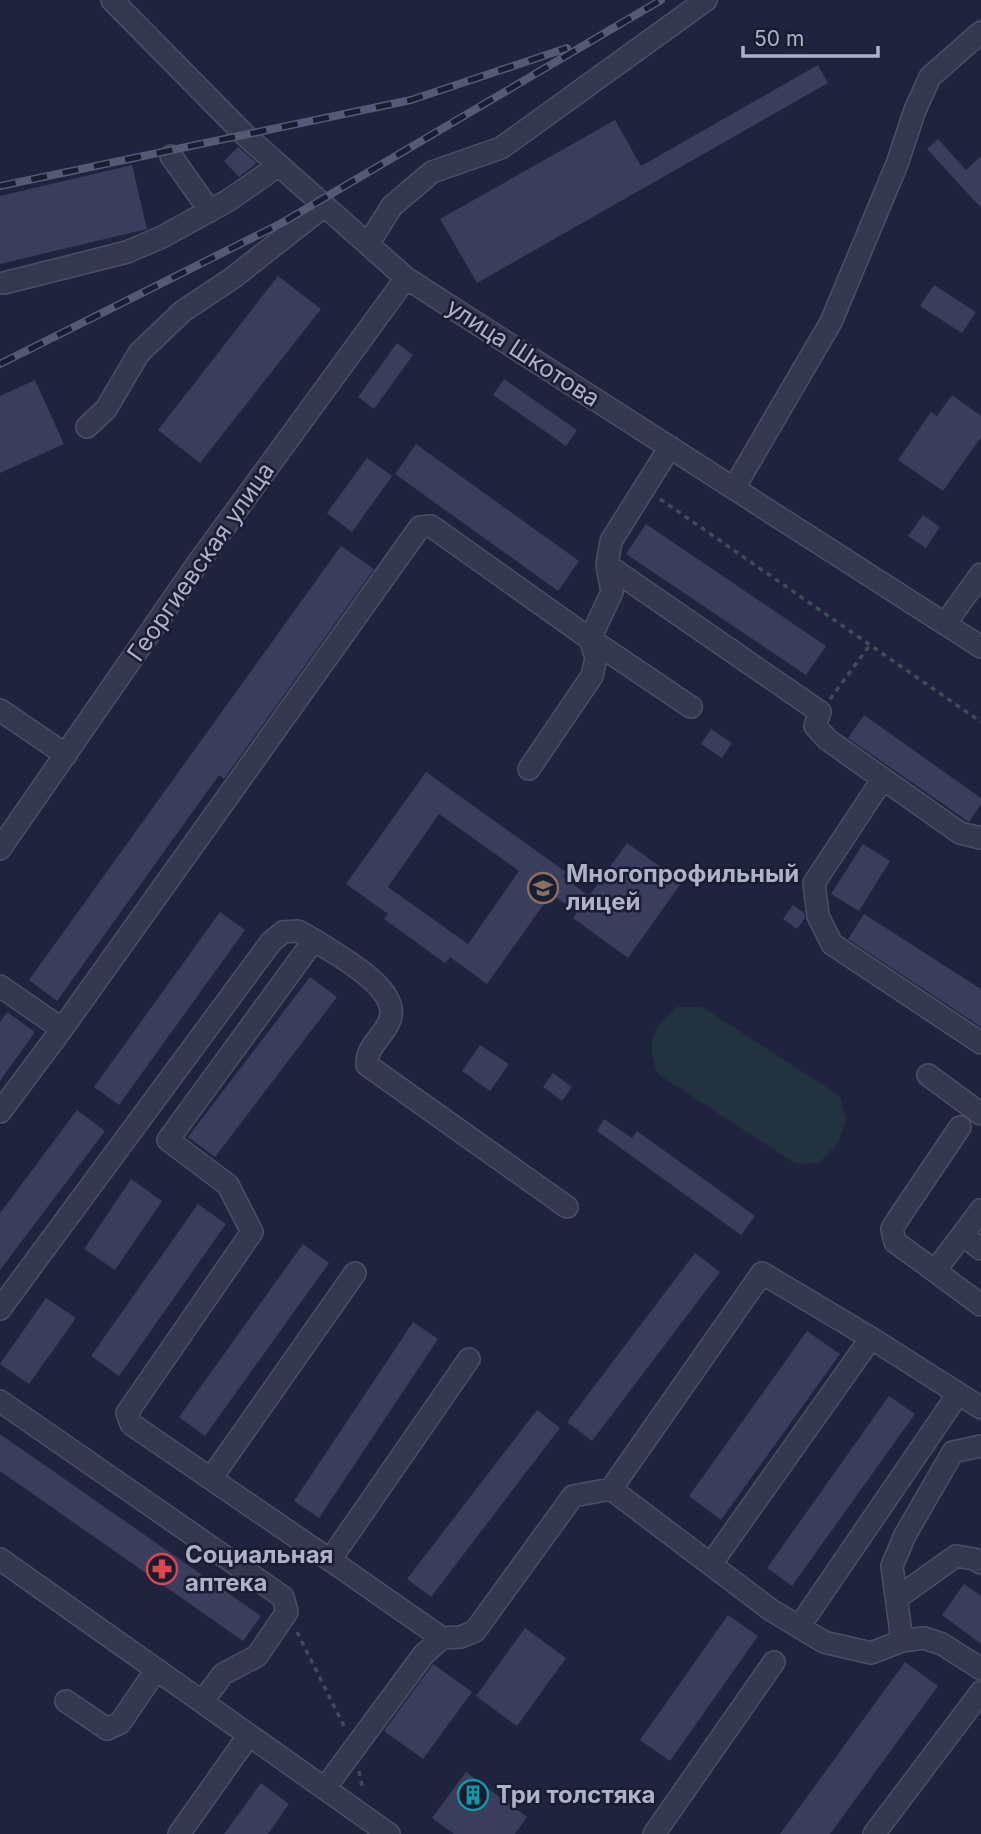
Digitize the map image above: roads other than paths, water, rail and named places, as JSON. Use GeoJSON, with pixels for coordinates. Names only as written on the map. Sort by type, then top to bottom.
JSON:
{"type":"FeatureCollection","features":[{"type":"Feature","properties":{"kind":"street","name":"улица Шкотова"},"geometry":{"type":"LineString","coordinates":[[112,0],[278,166],[406,278],[981,647]]}},
{"type":"Feature","properties":{"kind":"street"},"geometry":{"type":"LineString","coordinates":[[368,244],[392,206],[432,172],[502,148],[706,0]]}},
{"type":"Feature","properties":{"kind":"street"},"geometry":{"type":"LineString","coordinates":[[734,488],[831,322],[930,77],[981,32]]}},
{"type":"Feature","properties":{"kind":"street"},"geometry":{"type":"LineString","coordinates":[[171,156],[210,211]]}},
{"type":"Feature","properties":{"kind":"street"},"geometry":{"type":"LineString","coordinates":[[4,283],[127,252],[210,211],[278,166]]}},
{"type":"Feature","properties":{"kind":"street"},"geometry":{"type":"LineString","coordinates":[[87,426],[106,408],[139,353],[183,310],[234,277],[324,206]]}},
{"type":"Feature","properties":{"kind":"street","name":"Георгиевская улица"},"geometry":{"type":"LineString","coordinates":[[0,849],[198,563],[406,278]]}},
{"type":"Feature","properties":{"kind":"street"},"geometry":{"type":"LineString","coordinates":[[529,769],[592,676],[596,658],[590,639],[612,592],[607,565],[611,541],[670,447]]}},
{"type":"Feature","properties":{"kind":"street"},"geometry":{"type":"LineString","coordinates":[[0,1112],[420,527],[431,526],[691,707]]}},
{"type":"Feature","properties":{"kind":"street"},"geometry":{"type":"LineString","coordinates":[[607,565],[820,712],[815,726],[828,740],[882,780],[960,833],[981,838]]}},
{"type":"Feature","properties":{"kind":"street"},"geometry":{"type":"LineString","coordinates":[[945,624],[981,574]]}},
{"type":"Feature","properties":{"kind":"street"},"geometry":{"type":"LineString","coordinates":[[0,710],[66,755]]}},
{"type":"Feature","properties":{"kind":"street"},"geometry":{"type":"LineString","coordinates":[[882,780],[814,883],[818,916],[832,944],[981,1043]]}},
{"type":"Feature","properties":{"kind":"street"},"geometry":{"type":"LineString","coordinates":[[0,1309],[271,943],[283,932],[298,931],[314,940],[374,981],[388,997],[390,1020],[367,1055],[367,1065],[567,1206]]}},
{"type":"Feature","properties":{"kind":"street"},"geometry":{"type":"LineString","coordinates":[[168,1140],[314,940]]}},
{"type":"Feature","properties":{"kind":"street"},"geometry":{"type":"LineString","coordinates":[[0,986],[62,1029]]}},
{"type":"Feature","properties":{"kind":"street"},"geometry":{"type":"LineString","coordinates":[[928,1075],[981,1114]]}},
{"type":"Feature","properties":{"kind":"street"},"geometry":{"type":"LineString","coordinates":[[960,1127],[892,1229],[895,1242],[981,1305]]}},
{"type":"Feature","properties":{"kind":"street"},"geometry":{"type":"LineString","coordinates":[[130,1136],[168,1140],[228,1185],[251,1232],[127,1413],[131,1424],[442,1637],[461,1637],[475,1631],[573,1496],[611,1489],[762,1273],[981,1408]]}},
{"type":"Feature","properties":{"kind":"street"},"geometry":{"type":"LineString","coordinates":[[935,1271],[981,1209]]}},
{"type":"Feature","properties":{"kind":"street"},"geometry":{"type":"LineString","coordinates":[[962,1235],[981,1249]]}},
{"type":"Feature","properties":{"kind":"street"},"geometry":{"type":"LineString","coordinates":[[212,1477],[355,1273]]}},
{"type":"Feature","properties":{"kind":"street"},"geometry":{"type":"LineString","coordinates":[[711,1564],[871,1338]]}},
{"type":"Feature","properties":{"kind":"street"},"geometry":{"type":"LineString","coordinates":[[330,1560],[469,1359]]}},
{"type":"Feature","properties":{"kind":"street"},"geometry":{"type":"LineString","coordinates":[[799,1627],[958,1394]]}},
{"type":"Feature","properties":{"kind":"street"},"geometry":{"type":"LineString","coordinates":[[0,1401],[283,1597],[287,1612],[257,1656],[223,1674],[202,1702]]}},
{"type":"Feature","properties":{"kind":"street"},"geometry":{"type":"LineString","coordinates":[[902,1641],[892,1566],[905,1535],[953,1452],[981,1446]]}},
{"type":"Feature","properties":{"kind":"street"},"geometry":{"type":"LineString","coordinates":[[611,1489],[771,1610],[824,1642],[870,1653],[902,1641],[924,1638],[942,1644],[981,1669]]}},
{"type":"Feature","properties":{"kind":"street"},"geometry":{"type":"LineString","coordinates":[[897,1598],[956,1556],[981,1563]]}},
{"type":"Feature","properties":{"kind":"street"},"geometry":{"type":"LineString","coordinates":[[0,1559],[324,1788],[363,1826],[389,1834]]}},
{"type":"Feature","properties":{"kind":"street"},"geometry":{"type":"LineString","coordinates":[[324,1788],[424,1654],[442,1637]]}},
{"type":"Feature","properties":{"kind":"street"},"geometry":{"type":"LineString","coordinates":[[654,1834],[775,1662]]}},
{"type":"Feature","properties":{"kind":"street"},"geometry":{"type":"LineString","coordinates":[[66,1701],[107,1729],[115,1727],[156,1670]]}},
{"type":"Feature","properties":{"kind":"street"},"geometry":{"type":"LineString","coordinates":[[874,1834],[981,1692]]}},
{"type":"Feature","properties":{"kind":"street"},"geometry":{"type":"LineString","coordinates":[[179,1834],[249,1735]]}},
{"type":"Feature","properties":{"kind":"railway"},"geometry":{"type":"LineString","coordinates":[[0,364],[280,224],[661,0]]}},
{"type":"Feature","properties":{"kind":"railway"},"geometry":{"type":"LineString","coordinates":[[0,186],[411,100],[567,48]]}},
{"type":"Feature","properties":{"kind":"place","name":"Многопрофильный лицей"},"geometry":{"type":"Point","coordinates":[543,888]}},
{"type":"Feature","properties":{"kind":"place","name":"Социальная аптека"},"geometry":{"type":"Point","coordinates":[162,1569]}},
{"type":"Feature","properties":{"kind":"place","name":"Три толстяка"},"geometry":{"type":"Point","coordinates":[473,1795]}}]}
